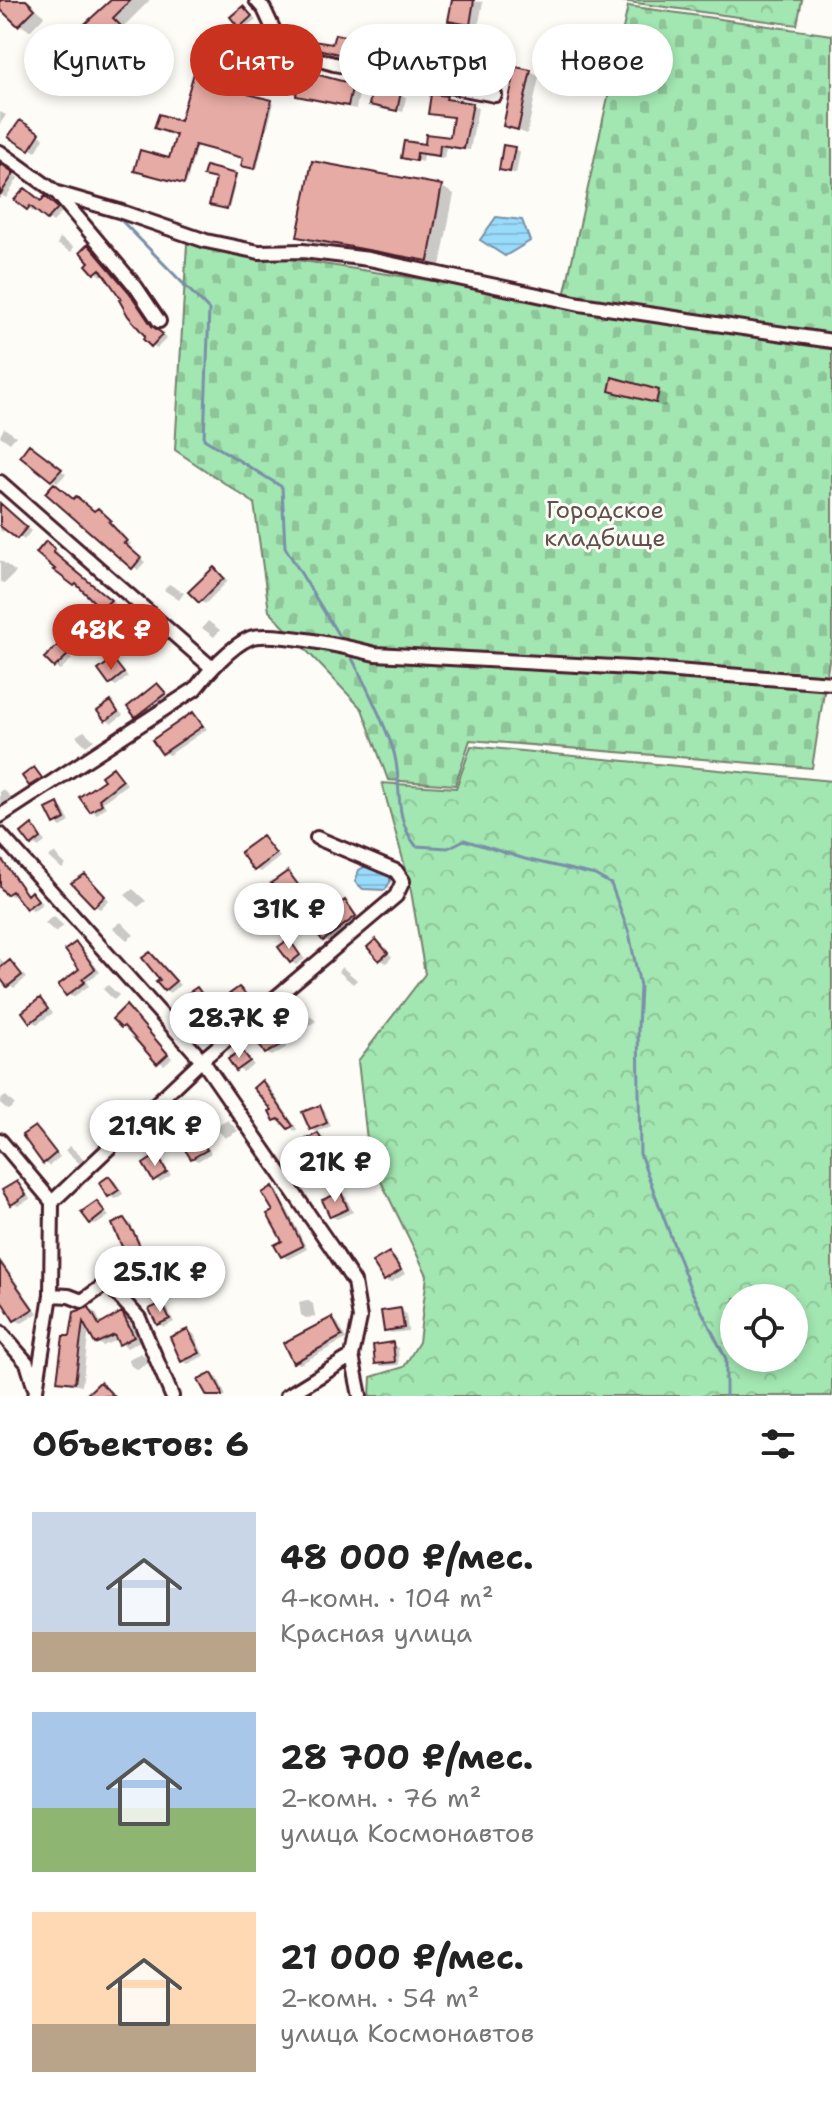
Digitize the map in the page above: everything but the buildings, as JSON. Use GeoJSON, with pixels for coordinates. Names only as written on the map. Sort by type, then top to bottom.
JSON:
{"type":"FeatureCollection","features":[{"type":"Feature","properties":{"kind":"street"},"geometry":{"type":"LineString","coordinates":[[256,0],[264,9],[276,35],[292,52],[339,65]]}},
{"type":"Feature","properties":{"kind":"street"},"geometry":{"type":"LineString","coordinates":[[0,152],[57,193],[136,287],[159,321]]}},
{"type":"Feature","properties":{"kind":"street"},"geometry":{"type":"LineString","coordinates":[[57,193],[206,241],[259,252],[303,251],[369,259],[580,304],[832,341]]}},
{"type":"Feature","properties":{"kind":"street"},"geometry":{"type":"LineString","coordinates":[[0,482],[211,667]]}},
{"type":"Feature","properties":{"kind":"street"},"geometry":{"type":"LineString","coordinates":[[0,816],[195,689],[211,667],[251,637],[293,638],[375,654],[635,668],[832,683]]}},
{"type":"Feature","properties":{"kind":"street"},"geometry":{"type":"LineString","coordinates":[[0,834],[202,1060],[354,1282],[360,1318],[352,1356],[360,1396]]}},
{"type":"Feature","properties":{"kind":"street"},"geometry":{"type":"LineString","coordinates":[[52,1202],[202,1060],[396,896],[403,881],[396,871],[317,838]]}},
{"type":"Feature","properties":{"kind":"street"},"geometry":{"type":"LineString","coordinates":[[0,1140],[52,1202],[51,1295],[35,1394]]}},
{"type":"Feature","properties":{"kind":"street"},"geometry":{"type":"LineString","coordinates":[[51,1295],[69,1296],[82,1301],[107,1283],[139,1318],[172,1396]]}},
{"type":"Feature","properties":{"kind":"street"},"geometry":{"type":"LineString","coordinates":[[0,1332],[27,1363],[35,1394]]}},
{"type":"Feature","properties":{"kind":"street"},"geometry":{"type":"LineString","coordinates":[[287,1396],[352,1356]]}},
{"type":"Feature","properties":{"kind":"green space"},"geometry":{"type":"Polygon","coordinates":[[[614,0],[802,0],[797,25],[614,0]]]}},
{"type":"Feature","properties":{"kind":"green space","name":"Городское кладбище"},"geometry":{"type":"Polygon","coordinates":[[[628,6],[832,35],[832,642],[812,768],[470,740],[455,785],[388,780],[362,709],[269,611],[254,503],[175,450],[187,243],[563,301],[608,96],[673,96],[673,24],[624,24],[628,6]]]}},
{"type":"Feature","properties":{"kind":"green space"},"geometry":{"type":"Polygon","coordinates":[[[471,746],[832,781],[832,1396],[370,1396],[371,1377],[404,1367],[419,1342],[427,1275],[369,1157],[358,1061],[425,974],[410,885],[382,783],[456,788],[471,746]]]}},
{"type":"Feature","properties":{"kind":"water"},"geometry":{"type":"Polygon","coordinates":[[[496,217],[522,220],[530,241],[505,256],[480,240],[496,217]]]}},
{"type":"Feature","properties":{"kind":"water"},"geometry":{"type":"Polygon","coordinates":[[[368,865],[390,874],[385,890],[363,889],[355,882],[359,870],[368,865]]]}},
{"type":"Feature","properties":{"kind":"waterway"},"geometry":{"type":"LineString","coordinates":[[117,216],[209,310],[204,439],[282,487],[285,547],[342,641]]}},
{"type":"Feature","properties":{"kind":"waterway"},"geometry":{"type":"LineString","coordinates":[[348,651],[393,749],[403,822],[416,846],[448,848],[464,840],[525,859],[595,875],[611,884],[629,933],[640,986],[640,1154],[690,1288],[726,1359],[726,1396]]}}]}
